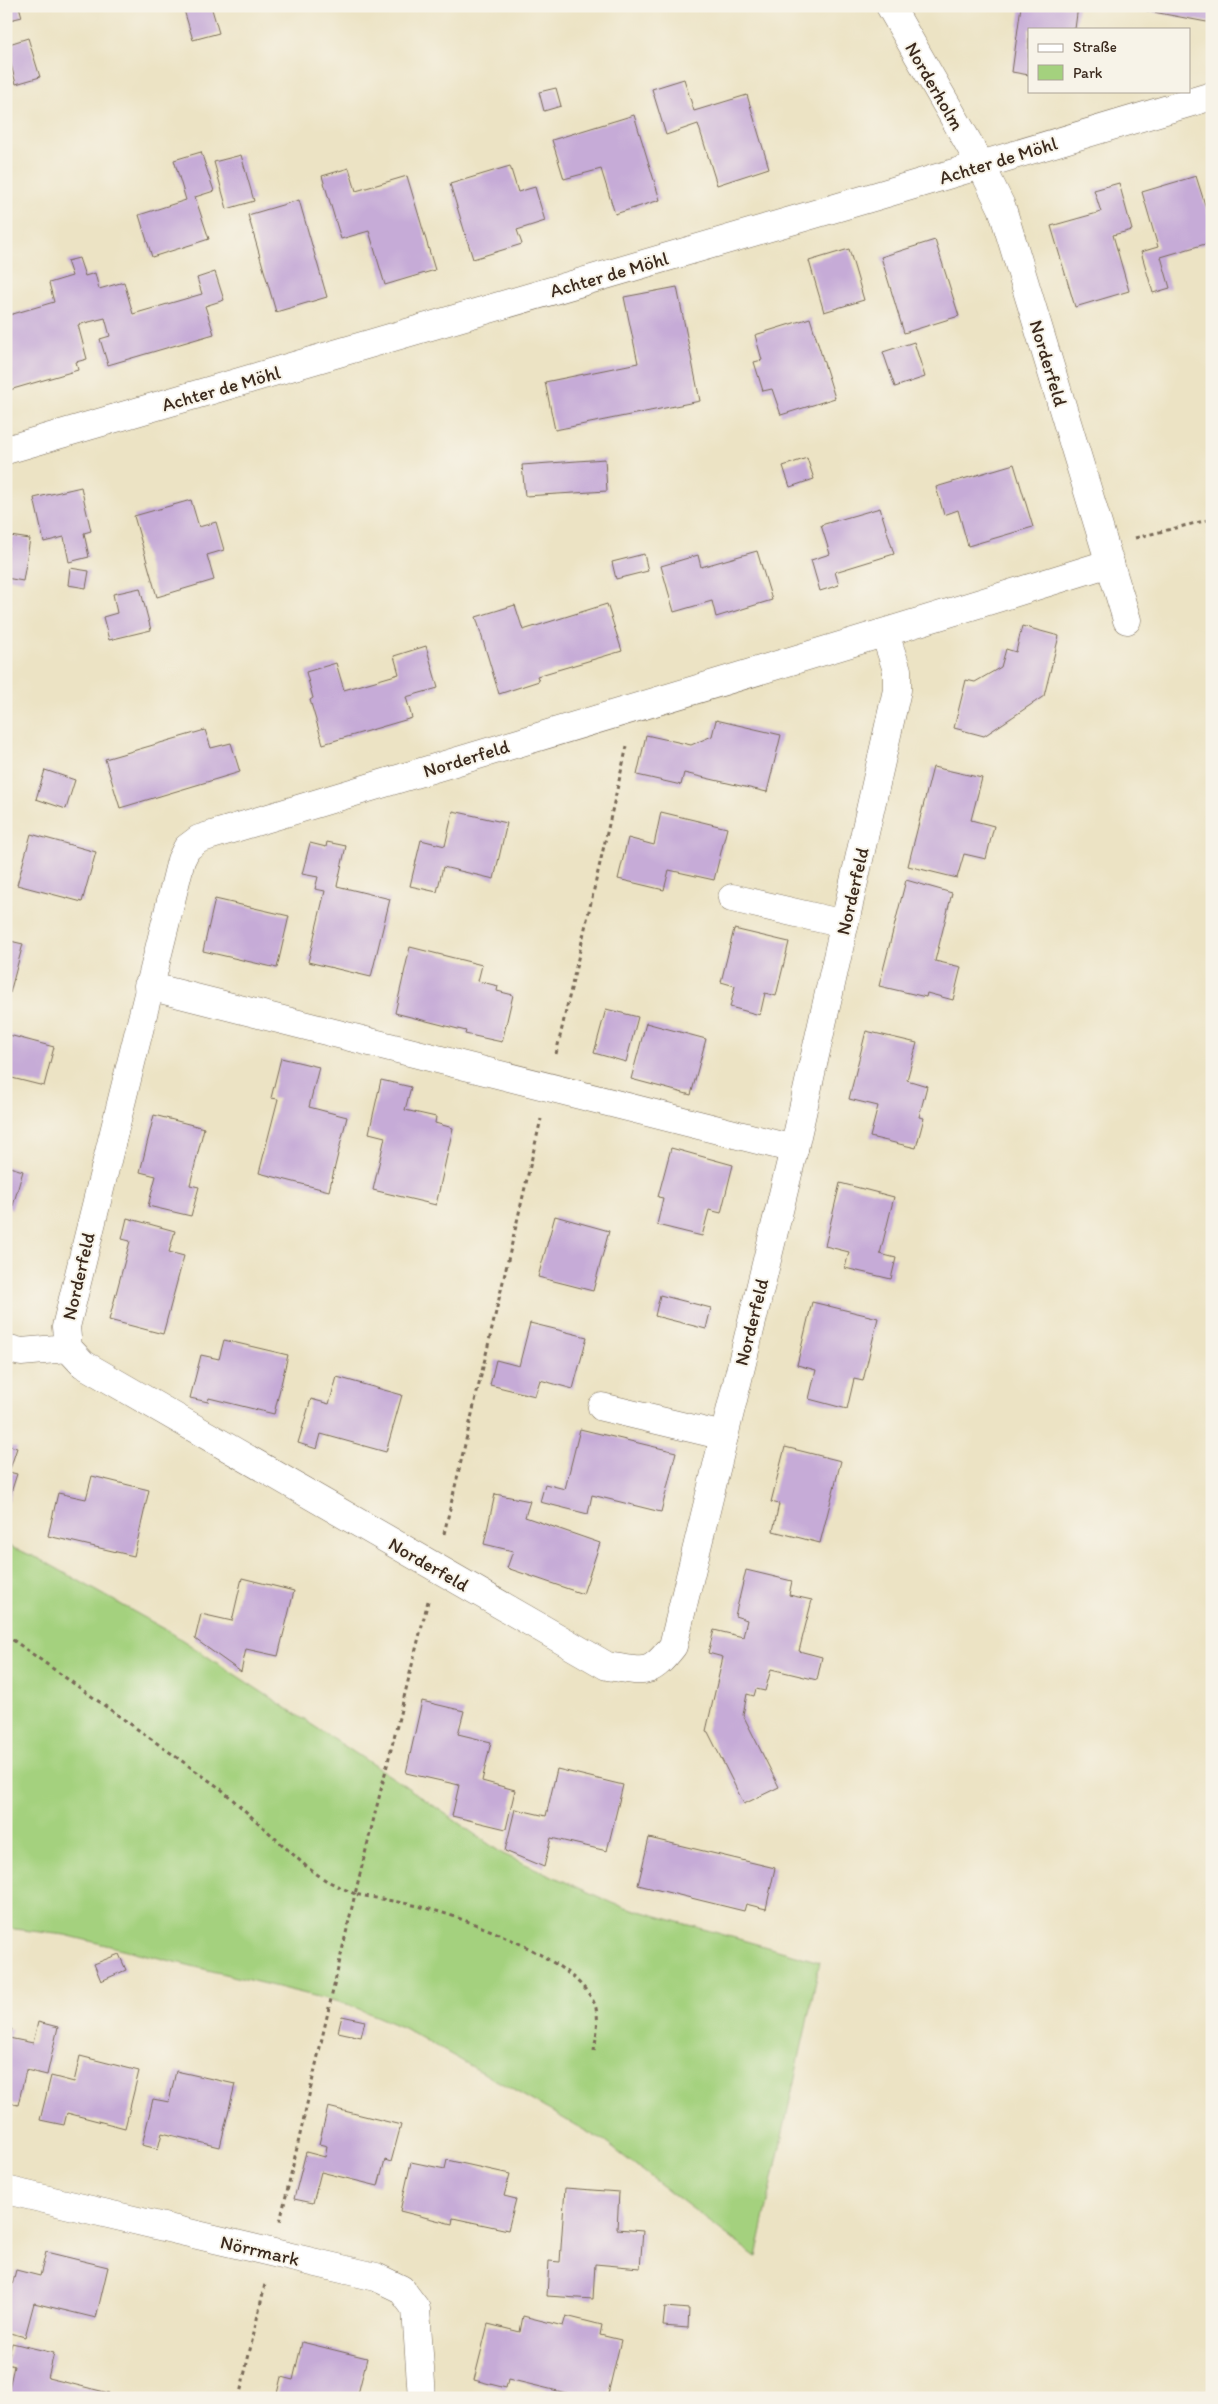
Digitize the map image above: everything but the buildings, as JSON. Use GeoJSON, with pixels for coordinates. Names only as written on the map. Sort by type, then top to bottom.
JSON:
{"type":"FeatureCollection","features":[{"type":"Feature","properties":{"kind":"street","name":"Norderholm"},"geometry":{"type":"LineString","coordinates":[[890,6],[981,165]]}},
{"type":"Feature","properties":{"kind":"street","name":"Achter de Möhl"},"geometry":{"type":"LineString","coordinates":[[6,450],[1212,96]]}},
{"type":"Feature","properties":{"kind":"street","name":"Norderfeld"},"geometry":{"type":"LineString","coordinates":[[981,165],[1002,208],[1127,620]]}},
{"type":"Feature","properties":{"kind":"street","name":"Norderfeld"},"geometry":{"type":"LineString","coordinates":[[885,634],[897,670],[897,690],[794,1149],[673,1646],[659,1663],[646,1671],[607,1666],[83,1364],[68,1348],[66,1327],[148,986],[181,860],[187,848],[198,839],[636,706],[885,634],[1110,563]]}},
{"type":"Feature","properties":{"kind":"street"},"geometry":{"type":"LineString","coordinates":[[732,898],[844,924]]}},
{"type":"Feature","properties":{"kind":"street"},"geometry":{"type":"LineString","coordinates":[[148,986],[794,1149]]}},
{"type":"Feature","properties":{"kind":"street"},"geometry":{"type":"LineString","coordinates":[[6,1348],[21,1352],[68,1348]]}},
{"type":"Feature","properties":{"kind":"street"},"geometry":{"type":"LineString","coordinates":[[602,1407],[724,1436]]}},
{"type":"Feature","properties":{"kind":"street","name":"Nörrmark"},"geometry":{"type":"LineString","coordinates":[[6,2190],[376,2277],[401,2289],[416,2309],[422,2398]]}},
{"type":"Feature","properties":{"kind":"path"},"geometry":{"type":"LineString","coordinates":[[1110,563],[1124,541],[1212,519]]}},
{"type":"Feature","properties":{"kind":"path"},"geometry":{"type":"LineString","coordinates":[[238,2398],[355,1894],[436,1568],[636,706]]}},
{"type":"Feature","properties":{"kind":"path"},"geometry":{"type":"LineString","coordinates":[[6,1635],[221,1789],[308,1868],[326,1881],[355,1894],[427,1908],[490,1930],[529,1948],[561,1967],[582,1986],[595,2006],[598,2028],[594,2051]]}},
{"type":"Feature","properties":{"kind":"green space"},"geometry":{"type":"Polygon","coordinates":[[[6,1545],[40,1559],[170,1632],[404,1785],[503,1854],[615,1904],[820,1962],[756,2257],[605,2142],[404,2028],[347,2004],[65,1935],[6,1928],[6,1545]]]}}]}
